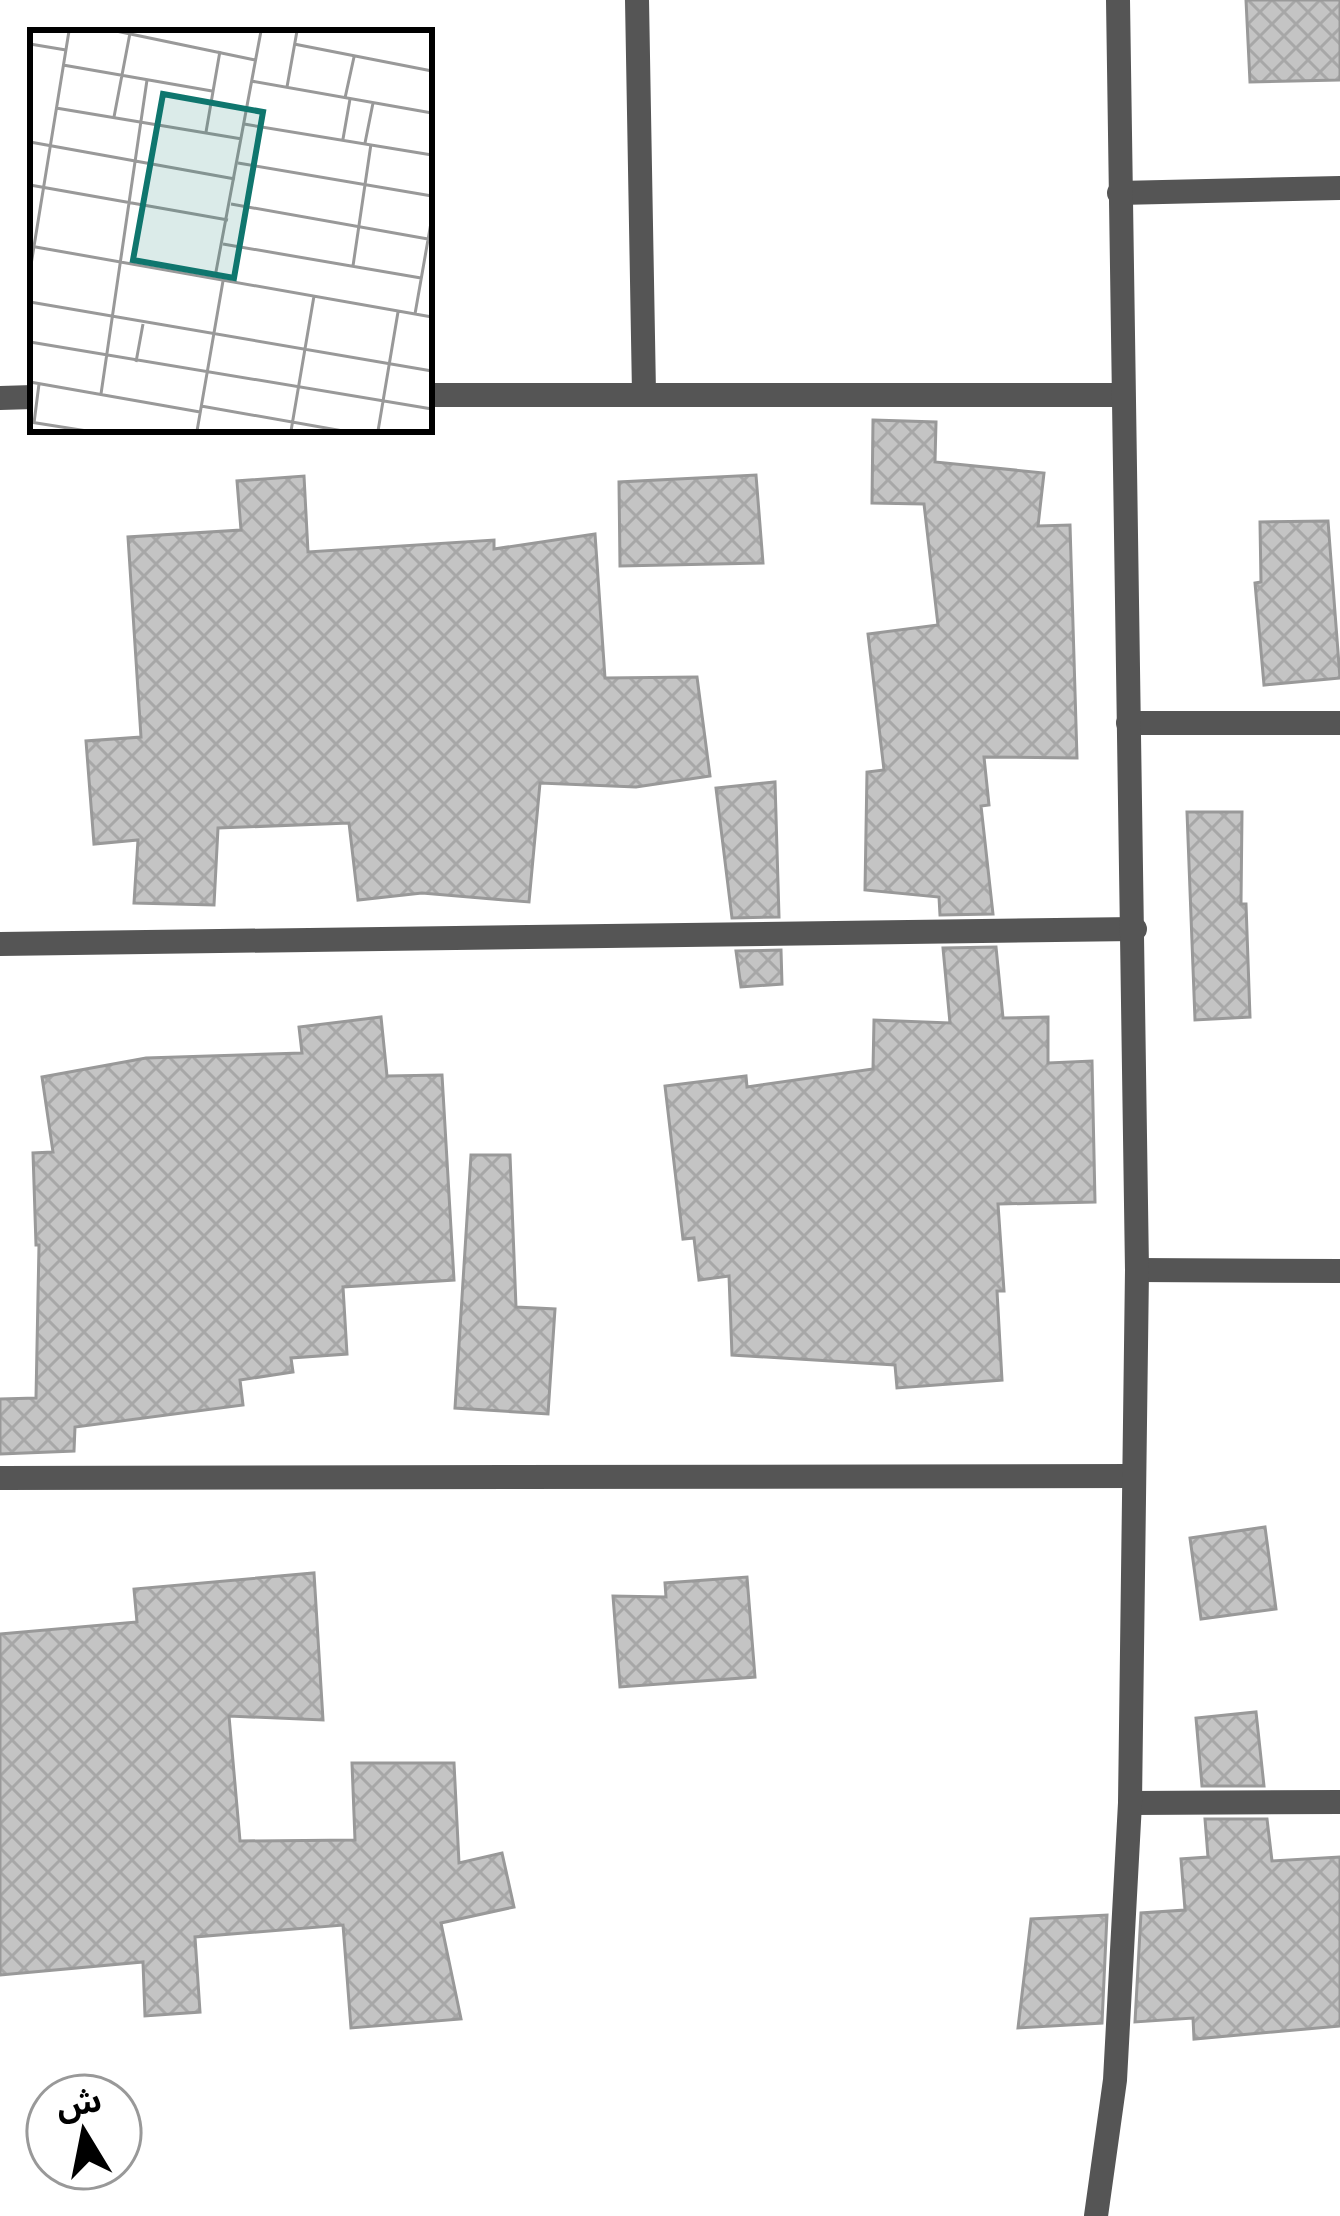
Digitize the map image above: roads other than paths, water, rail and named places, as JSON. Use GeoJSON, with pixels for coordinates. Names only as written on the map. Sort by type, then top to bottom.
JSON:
{"type":"FeatureCollection","features":[{"type":"Feature","properties":{"kind":"street"},"geometry":{"type":"LineString","coordinates":[[637,0],[644,393]]}},
{"type":"Feature","properties":{"kind":"street"},"geometry":{"type":"LineString","coordinates":[[1096,2216],[1115,2080],[1130,1803],[1137,1270],[1118,0]]}},
{"type":"Feature","properties":{"kind":"street"},"geometry":{"type":"LineString","coordinates":[[1119,193],[1340,188]]}},
{"type":"Feature","properties":{"kind":"street"},"geometry":{"type":"LineString","coordinates":[[432,395],[1122,395]]}},
{"type":"Feature","properties":{"kind":"street"},"geometry":{"type":"LineString","coordinates":[[0,398],[30,397]]}},
{"type":"Feature","properties":{"kind":"street"},"geometry":{"type":"LineString","coordinates":[[1128,723],[1340,723]]}},
{"type":"Feature","properties":{"kind":"street"},"geometry":{"type":"LineString","coordinates":[[0,944],[1135,929]]}},
{"type":"Feature","properties":{"kind":"street"},"geometry":{"type":"LineString","coordinates":[[1137,1270],[1340,1270]]}},
{"type":"Feature","properties":{"kind":"street"},"geometry":{"type":"LineString","coordinates":[[0,1478],[1133,1476]]}},
{"type":"Feature","properties":{"kind":"street"},"geometry":{"type":"LineString","coordinates":[[1130,1803],[1340,1802]]}}]}
